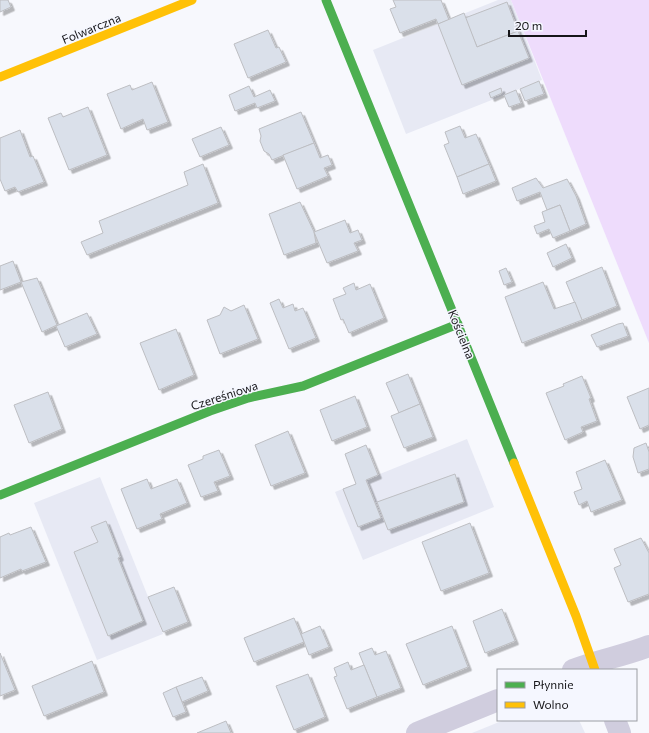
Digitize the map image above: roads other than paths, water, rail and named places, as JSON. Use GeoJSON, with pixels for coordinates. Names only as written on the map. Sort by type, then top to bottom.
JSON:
{"type":"FeatureCollection","features":[{"type":"Feature","properties":{"kind":"street","name":"Folwarczna"},"geometry":{"type":"LineString","coordinates":[[0,77],[192,0]]}},
{"type":"Feature","properties":{"kind":"street","name":"Kościelna"},"geometry":{"type":"LineString","coordinates":[[326,0],[576,616],[587,667]]}},
{"type":"Feature","properties":{"kind":"street","name":"Czereśniowa"},"geometry":{"type":"LineString","coordinates":[[0,495],[210,411],[248,398],[303,386],[458,324]]}},
{"type":"Feature","properties":{"kind":"street"},"geometry":{"type":"LineString","coordinates":[[587,667],[649,646]]}},
{"type":"Feature","properties":{"kind":"street"},"geometry":{"type":"LineString","coordinates":[[417,733],[497,700]]}},
{"type":"Feature","properties":{"kind":"street"},"geometry":{"type":"LineString","coordinates":[[615,721],[620,733]]}}]}
